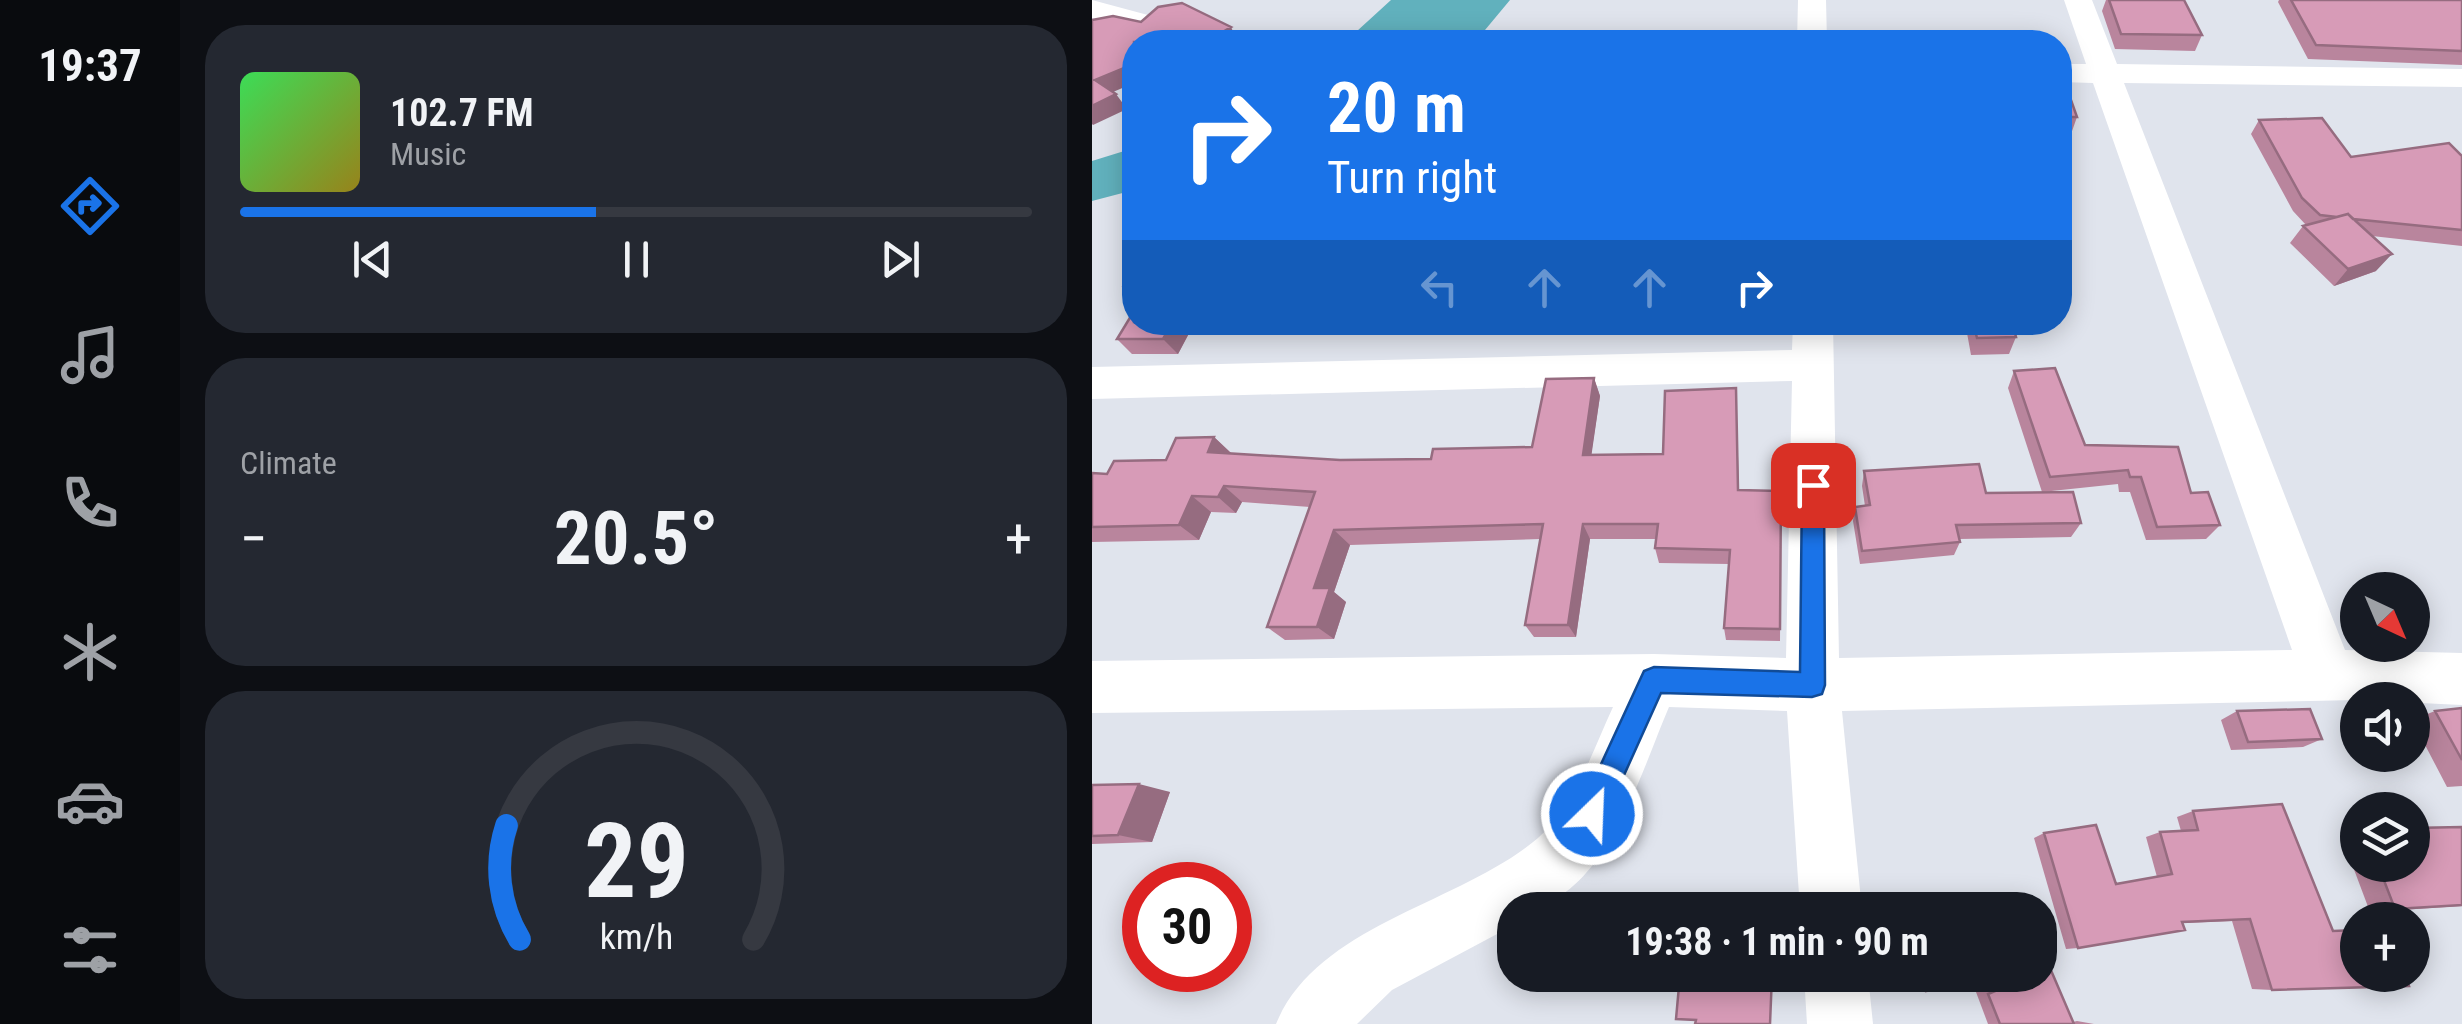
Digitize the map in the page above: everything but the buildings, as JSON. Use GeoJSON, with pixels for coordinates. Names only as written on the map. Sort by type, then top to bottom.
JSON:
{"type":"FeatureCollection","features":[{"type":"Feature","properties":{"kind":"street"},"geometry":{"type":"LineString","coordinates":[[1812,0],[1812,30]]}},
{"type":"Feature","properties":{"kind":"street"},"geometry":{"type":"LineString","coordinates":[[2078,0],[2328,676]]}},
{"type":"Feature","properties":{"kind":"street"},"geometry":{"type":"LineString","coordinates":[[1092,9],[1150,24]]}},
{"type":"Feature","properties":{"kind":"street"},"geometry":{"type":"LineString","coordinates":[[2072,73],[2462,78]]}},
{"type":"Feature","properties":{"kind":"street"},"geometry":{"type":"LineString","coordinates":[[1092,383],[1813,344],[1812,685],[1829,892]]}},
{"type":"Feature","properties":{"kind":"street"},"geometry":{"type":"LineString","coordinates":[[1092,687],[1654,680],[1812,685],[2328,676],[2462,679]]}},
{"type":"Feature","properties":{"kind":"street"},"geometry":{"type":"LineString","coordinates":[[1309,1024],[1369,966],[1508,895],[1561,858],[1592,814],[1654,680]]}},
{"type":"Feature","properties":{"kind":"street"},"geometry":{"type":"LineString","coordinates":[[1837,992],[1840,1024]]}},
{"type":"Feature","properties":{"kind":"water"},"geometry":{"type":"Polygon","coordinates":[[[1391,0],[1510,0],[1485,30],[1358,30],[1391,0]]]}},
{"type":"Feature","properties":{"kind":"water"},"geometry":{"type":"Polygon","coordinates":[[[1122,152],[1122,193],[1092,201],[1092,161],[1122,152]]]}},
{"type":"Feature","properties":{"kind":"route"},"geometry":{"type":"LineString","coordinates":[[1592,814],[1654,680],[1812,685],[1813,485]]}}]}
